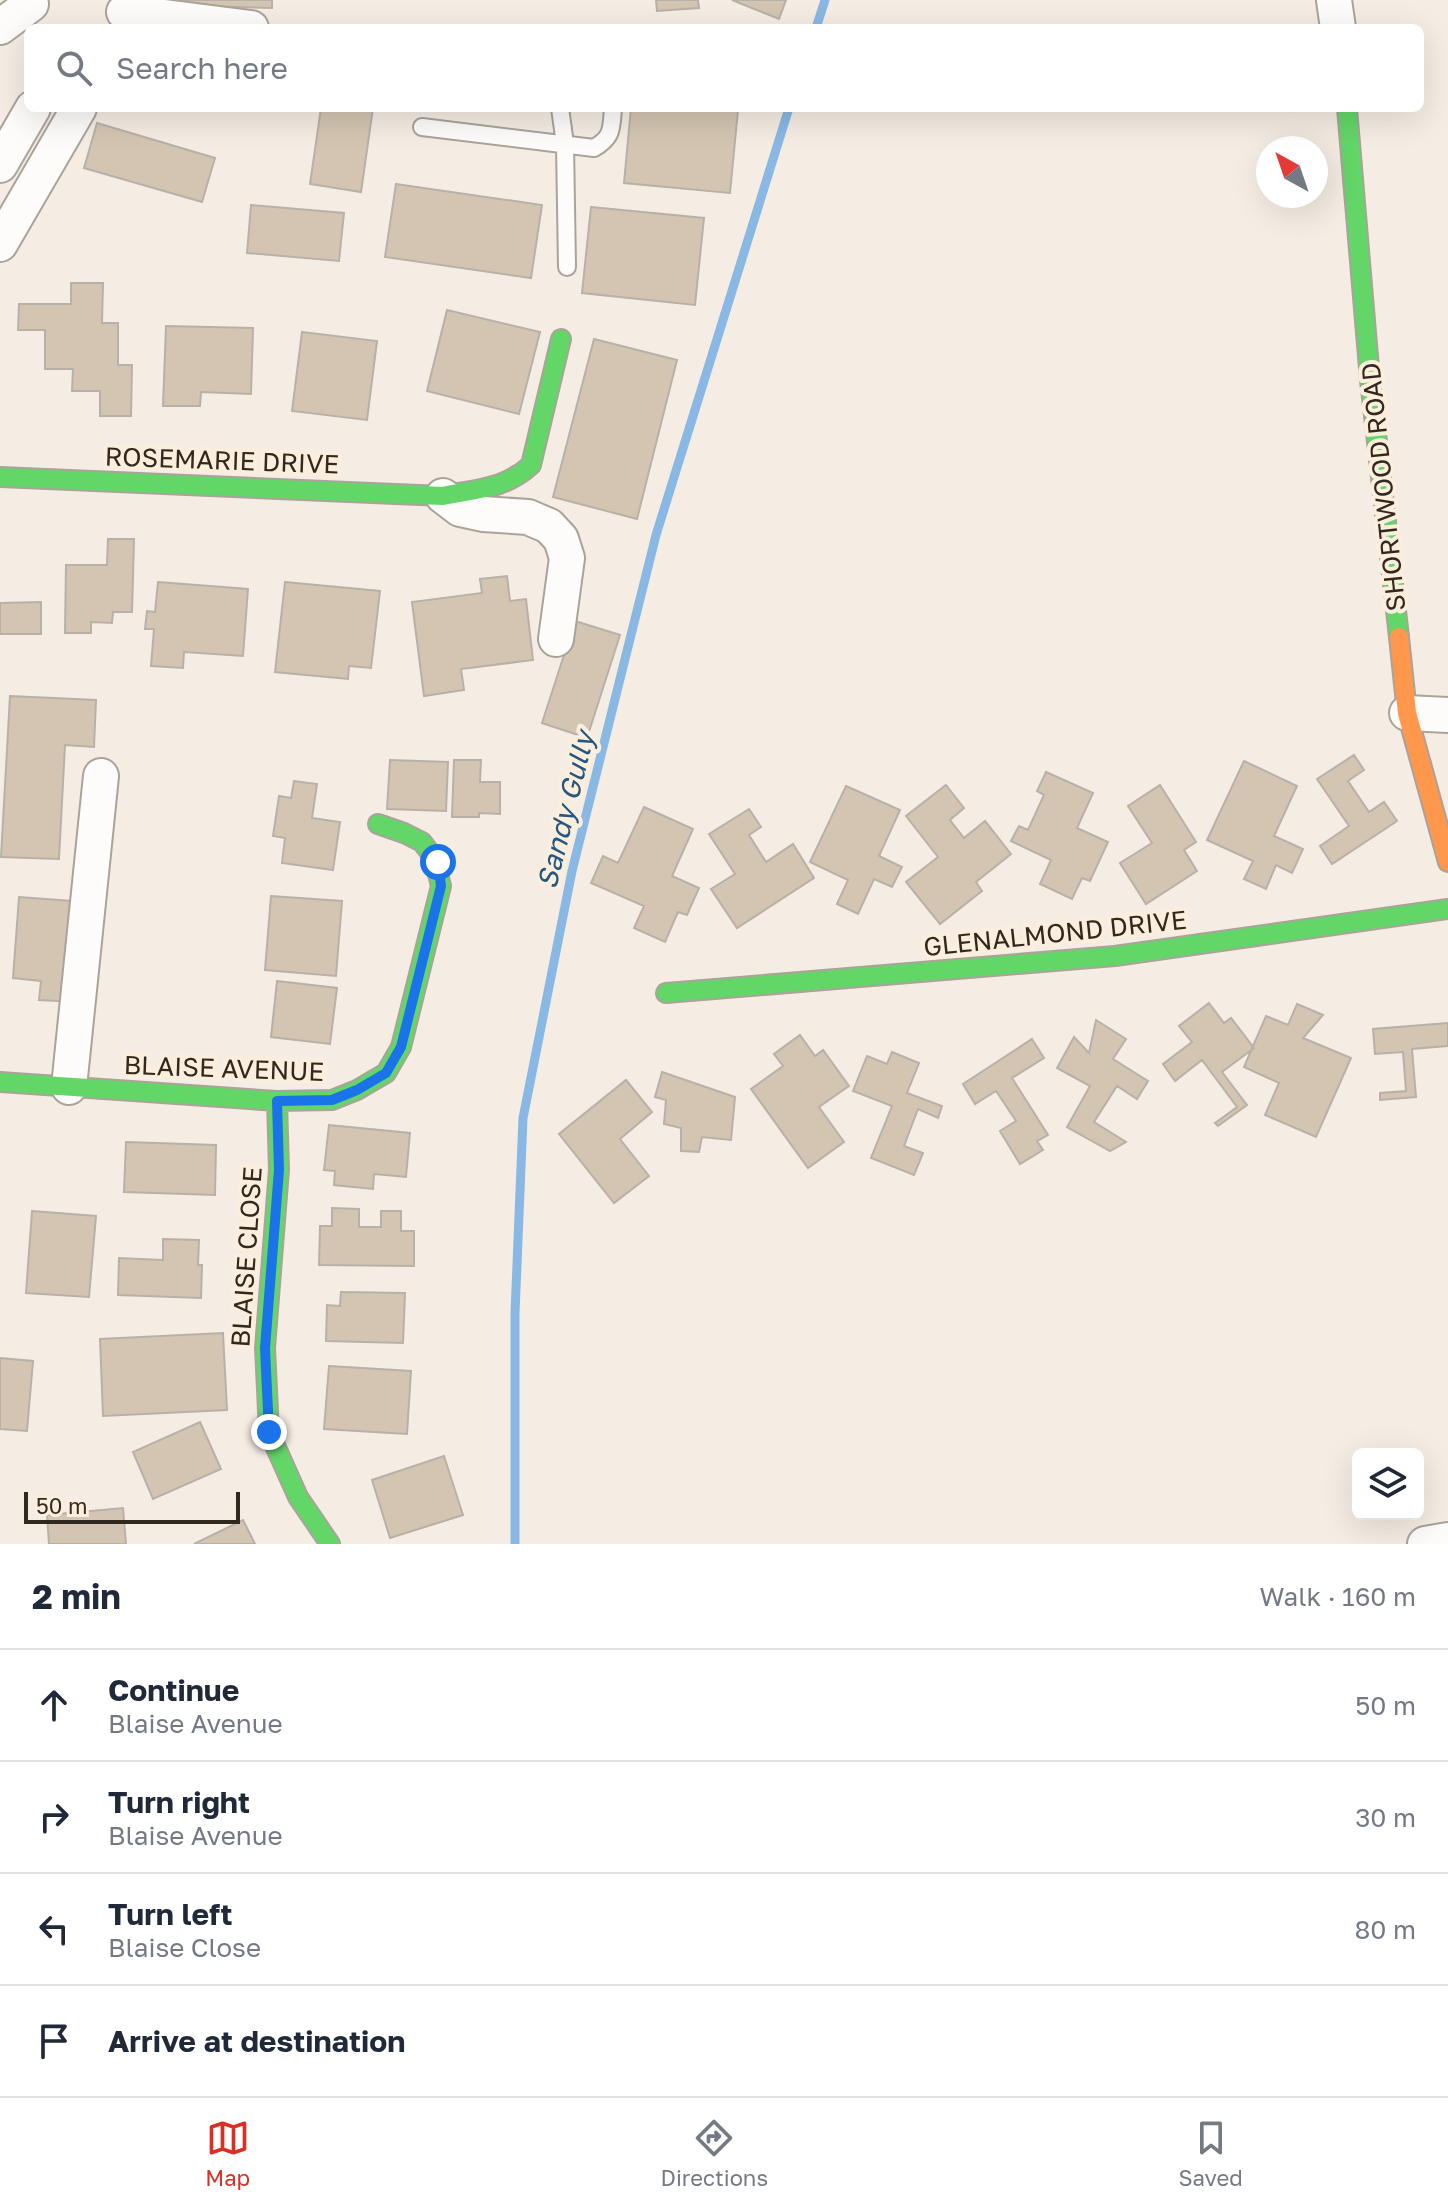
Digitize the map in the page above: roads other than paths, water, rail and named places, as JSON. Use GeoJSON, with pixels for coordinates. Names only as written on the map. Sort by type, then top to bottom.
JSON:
{"type":"FeatureCollection","features":[{"type":"Feature","properties":{"kind":"street"},"geometry":{"type":"LineString","coordinates":[[1334,0],[1337,24]]}},
{"type":"Feature","properties":{"kind":"street"},"geometry":{"type":"LineString","coordinates":[[0,27],[34,11]]}},
{"type":"Feature","properties":{"kind":"street"},"geometry":{"type":"LineString","coordinates":[[122,13],[217,24]]}},
{"type":"Feature","properties":{"kind":"street"},"geometry":{"type":"LineString","coordinates":[[0,165],[31,112]]}},
{"type":"Feature","properties":{"kind":"street"},"geometry":{"type":"LineString","coordinates":[[0,244],[77,112]]}},
{"type":"Feature","properties":{"kind":"street","name":"SHORTWOOD ROAD"},"geometry":{"type":"LineString","coordinates":[[1347,112],[1370,380],[1407,713],[1448,862]]}},
{"type":"Feature","properties":{"kind":"street","name":"ROSEMARIE DRIVE"},"geometry":{"type":"LineString","coordinates":[[0,477],[443,496],[504,484],[531,465],[561,339]]}},
{"type":"Feature","properties":{"kind":"street"},"geometry":{"type":"LineString","coordinates":[[443,496],[460,509],[528,517],[549,526],[561,539],[567,558],[556,639]]}},
{"type":"Feature","properties":{"kind":"street"},"geometry":{"type":"LineString","coordinates":[[1407,713],[1448,715]]}},
{"type":"Feature","properties":{"kind":"street"},"geometry":{"type":"LineString","coordinates":[[69,1087],[101,776]]}},
{"type":"Feature","properties":{"kind":"street","name":"BLAISE AVENUE"},"geometry":{"type":"LineString","coordinates":[[0,1082],[277,1101],[332,1100],[386,1073],[401,1047],[441,886],[438,862],[428,847],[412,835],[378,824]]}},
{"type":"Feature","properties":{"kind":"street","name":"GLENALMOND DRIVE"},"geometry":{"type":"LineString","coordinates":[[666,993],[1115,956],[1448,909]]}},
{"type":"Feature","properties":{"kind":"street","name":"BLAISE CLOSE"},"geometry":{"type":"LineString","coordinates":[[277,1101],[279,1170],[265,1348],[269,1432],[298,1497],[330,1544]]}},
{"type":"Feature","properties":{"kind":"street"},"geometry":{"type":"LineString","coordinates":[[1425,1544],[1448,1540]]}},
{"type":"Feature","properties":{"kind":"lane"},"geometry":{"type":"LineString","coordinates":[[561,112],[565,144],[567,267]]}},
{"type":"Feature","properties":{"kind":"lane"},"geometry":{"type":"LineString","coordinates":[[422,127],[594,148],[610,134],[613,112]]}},
{"type":"Feature","properties":{"kind":"waterway","name":"Sandy Gully"},"geometry":{"type":"LineString","coordinates":[[817,24],[825,0]]}},
{"type":"Feature","properties":{"kind":"waterway","name":"Sandy Gully"},"geometry":{"type":"LineString","coordinates":[[515,1544],[515,1313],[523,1118],[572,871],[656,535],[788,112]]}}]}
